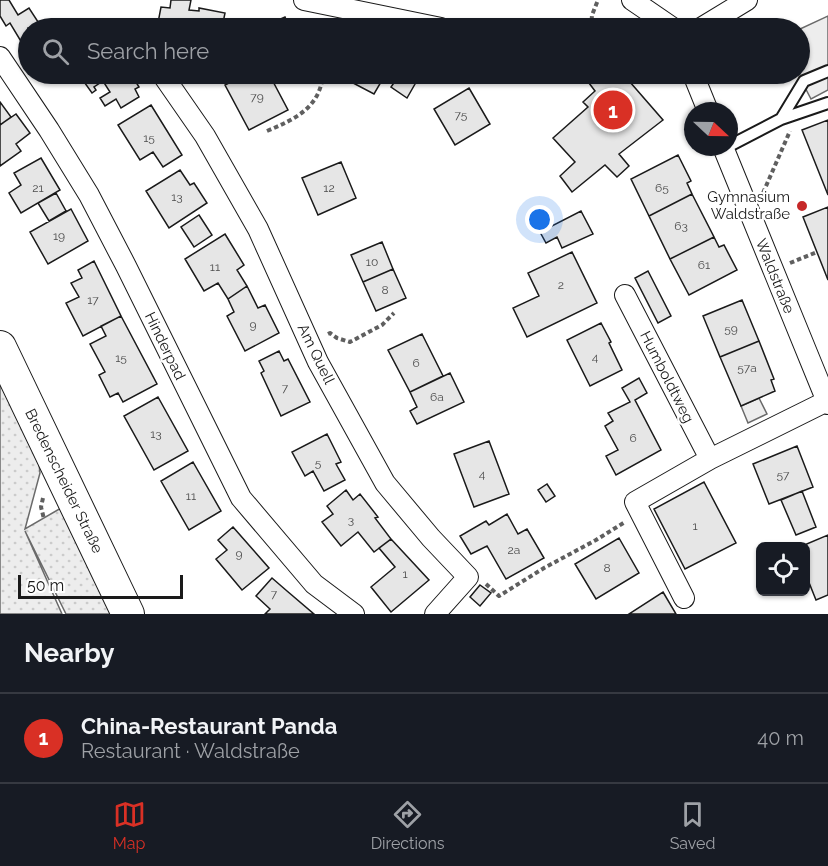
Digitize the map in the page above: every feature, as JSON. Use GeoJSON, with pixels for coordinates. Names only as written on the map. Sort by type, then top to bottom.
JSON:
{"type":"FeatureCollection","features":[{"type":"Feature","properties":{"kind":"main road","name":"Bredenscheider Straße"},"geometry":{"type":"LineString","coordinates":[[0,347],[128,614]]}},
{"type":"Feature","properties":{"kind":"street"},"geometry":{"type":"LineString","coordinates":[[303,0],[387,18]]}},
{"type":"Feature","properties":{"kind":"street"},"geometry":{"type":"LineString","coordinates":[[341,0],[366,14]]}},
{"type":"Feature","properties":{"kind":"street"},"geometry":{"type":"LineString","coordinates":[[632,0],[658,18]]}},
{"type":"Feature","properties":{"kind":"street"},"geometry":{"type":"LineString","coordinates":[[717,18],[747,0]]}},
{"type":"Feature","properties":{"kind":"street","name":"Hinderpad"},"geometry":{"type":"LineString","coordinates":[[0,57],[18,83]]}},
{"type":"Feature","properties":{"kind":"street","name":"Hinderpad"},"geometry":{"type":"LineString","coordinates":[[18,84],[89,195],[241,498],[314,584],[354,614]]}},
{"type":"Feature","properties":{"kind":"street","name":"Am Quell"},"geometry":{"type":"LineString","coordinates":[[169,84],[205,136],[258,229],[318,362],[385,483],[431,538],[468,577],[435,614]]}},
{"type":"Feature","properties":{"kind":"street"},"geometry":{"type":"LineString","coordinates":[[697,84],[704,102]]}},
{"type":"Feature","properties":{"kind":"street","name":"Waldstraße"},"geometry":{"type":"LineString","coordinates":[[729,156],[752,219],[827,403]]}},
{"type":"Feature","properties":{"kind":"street","name":"Humboldtweg"},"geometry":{"type":"LineString","coordinates":[[625,295],[710,459]]}},
{"type":"Feature","properties":{"kind":"street"},"geometry":{"type":"LineString","coordinates":[[684,598],[635,502],[710,459],[827,403]]}},
{"type":"Feature","properties":{"kind":"lane"},"geometry":{"type":"LineString","coordinates":[[810,78],[828,71]]}},
{"type":"Feature","properties":{"kind":"lane"},"geometry":{"type":"LineString","coordinates":[[781,119],[802,84]]}},
{"type":"Feature","properties":{"kind":"lane"},"geometry":{"type":"LineString","coordinates":[[738,141],[781,119],[828,103]]}},
{"type":"Feature","properties":{"kind":"path"},"geometry":{"type":"LineString","coordinates":[[592,18],[598,0]]}},
{"type":"Feature","properties":{"kind":"path"},"geometry":{"type":"LineString","coordinates":[[267,131],[301,114],[314,102],[321,84]]}},
{"type":"Feature","properties":{"kind":"path"},"geometry":{"type":"LineString","coordinates":[[752,219],[798,114]]}},
{"type":"Feature","properties":{"kind":"path"},"geometry":{"type":"LineString","coordinates":[[773,270],[817,252]]}},
{"type":"Feature","properties":{"kind":"path"},"geometry":{"type":"LineString","coordinates":[[309,343],[330,333],[350,342],[382,326],[394,313]]}},
{"type":"Feature","properties":{"kind":"path"},"geometry":{"type":"LineString","coordinates":[[499,596],[621,525]]}},
{"type":"Feature","properties":{"kind":"shaded area"},"geometry":{"type":"Polygon","coordinates":[[[828,16],[828,90],[811,99],[803,84],[810,84],[810,24],[828,16]]]}},
{"type":"Feature","properties":{"kind":"shaded area"},"geometry":{"type":"Polygon","coordinates":[[[0,377],[39,464],[40,473],[25,529],[61,508],[113,614],[66,614],[25,531],[62,614],[0,614],[0,377]]]}},
{"type":"Feature","properties":{"kind":"shaded area"},"geometry":{"type":"Polygon","coordinates":[[[759,398],[767,414],[748,423],[741,406],[759,398]]]}},
{"type":"Feature","properties":{"kind":"building"},"geometry":{"type":"Polygon","coordinates":[[[0,0],[9,0],[18,15],[29,8],[36,18],[18,18],[18,36],[10,23],[6,26],[0,16],[0,0]]]}},
{"type":"Feature","properties":{"kind":"building"},"geometry":{"type":"Polygon","coordinates":[[[171,0],[191,0],[189,10],[199,11],[199,8],[225,13],[224,18],[159,18],[161,7],[170,8],[171,0]]]}},
{"type":"Feature","properties":{"kind":"building"},"geometry":{"type":"Polygon","coordinates":[[[86,84],[98,84],[94,87],[96,90],[92,93],[86,84]]]}},
{"type":"Feature","properties":{"kind":"building"},"geometry":{"type":"Polygon","coordinates":[[[105,84],[137,84],[139,87],[135,89],[139,97],[121,108],[116,99],[105,106],[100,98],[110,92],[105,84]]]}},
{"type":"Feature","properties":{"kind":"building"},"geometry":{"type":"Polygon","coordinates":[[[274,84],[288,110],[249,130],[225,85],[274,84]]]}},
{"type":"Feature","properties":{"kind":"building"},"geometry":{"type":"Polygon","coordinates":[[[355,84],[380,84],[374,94],[355,84]]]}},
{"type":"Feature","properties":{"kind":"building"},"geometry":{"type":"Polygon","coordinates":[[[393,84],[415,84],[407,98],[391,87],[393,84]]]}},
{"type":"Feature","properties":{"kind":"building"},"geometry":{"type":"Polygon","coordinates":[[[590,84],[632,84],[663,120],[619,154],[629,166],[617,177],[605,165],[572,192],[560,176],[575,162],[553,138],[588,107],[583,102],[595,91],[590,84]]]}},
{"type":"Feature","properties":{"kind":"building"},"geometry":{"type":"Polygon","coordinates":[[[469,88],[490,124],[455,145],[434,109],[469,88]]]}},
{"type":"Feature","properties":{"kind":"building"},"geometry":{"type":"Polygon","coordinates":[[[0,102],[11,117],[0,125],[0,102]]]}},
{"type":"Feature","properties":{"kind":"building"},"geometry":{"type":"Polygon","coordinates":[[[151,105],[182,155],[163,167],[153,152],[140,160],[118,125],[151,105]]]}},
{"type":"Feature","properties":{"kind":"building"},"geometry":{"type":"Polygon","coordinates":[[[16,114],[30,133],[16,144],[21,151],[0,166],[0,125],[16,114]]]}},
{"type":"Feature","properties":{"kind":"building"},"geometry":{"type":"Polygon","coordinates":[[[828,120],[828,195],[802,130],[828,120]]]}},
{"type":"Feature","properties":{"kind":"building"},"geometry":{"type":"Polygon","coordinates":[[[678,155],[691,181],[687,183],[692,194],[649,216],[631,179],[678,155]]]}},
{"type":"Feature","properties":{"kind":"building"},"geometry":{"type":"Polygon","coordinates":[[[41,158],[60,190],[21,213],[9,193],[21,185],[14,173],[41,158]]]}},
{"type":"Feature","properties":{"kind":"building"},"geometry":{"type":"Polygon","coordinates":[[[341,162],[356,198],[318,215],[302,178],[341,162]]]}},
{"type":"Feature","properties":{"kind":"building"},"geometry":{"type":"Polygon","coordinates":[[[180,170],[190,185],[194,183],[207,203],[169,228],[146,191],[180,170]]]}},
{"type":"Feature","properties":{"kind":"building"},"geometry":{"type":"Polygon","coordinates":[[[56,193],[66,211],[49,221],[38,203],[56,193]]]}},
{"type":"Feature","properties":{"kind":"building"},"geometry":{"type":"Polygon","coordinates":[[[692,194],[714,237],[670,259],[649,216],[692,194]]]}},
{"type":"Feature","properties":{"kind":"building"},"geometry":{"type":"Polygon","coordinates":[[[828,207],[828,280],[803,217],[828,207]]]}},
{"type":"Feature","properties":{"kind":"building"},"geometry":{"type":"Polygon","coordinates":[[[71,209],[88,241],[48,264],[30,232],[71,209]]]}},
{"type":"Feature","properties":{"kind":"building"},"geometry":{"type":"Polygon","coordinates":[[[581,211],[593,234],[562,248],[557,237],[546,243],[540,232],[581,211]]]}},
{"type":"Feature","properties":{"kind":"building"},"geometry":{"type":"Polygon","coordinates":[[[199,215],[212,235],[194,247],[181,227],[199,215]]]}},
{"type":"Feature","properties":{"kind":"building"},"geometry":{"type":"Polygon","coordinates":[[[225,234],[244,265],[237,270],[247,286],[228,299],[218,283],[204,291],[185,259],[225,234]]]}},
{"type":"Feature","properties":{"kind":"building"},"geometry":{"type":"Polygon","coordinates":[[[714,237],[719,247],[724,245],[737,270],[689,295],[670,259],[714,237]]]}},
{"type":"Feature","properties":{"kind":"building"},"geometry":{"type":"Polygon","coordinates":[[[382,242],[393,269],[363,282],[351,255],[382,242]]]}},
{"type":"Feature","properties":{"kind":"building"},"geometry":{"type":"Polygon","coordinates":[[[572,252],[597,303],[527,337],[513,308],[539,296],[528,273],[572,252]]]}},
{"type":"Feature","properties":{"kind":"building"},"geometry":{"type":"Polygon","coordinates":[[[94,261],[121,316],[83,336],[66,303],[79,297],[71,283],[82,278],[78,270],[94,261]]]}},
{"type":"Feature","properties":{"kind":"building"},"geometry":{"type":"Polygon","coordinates":[[[393,269],[406,298],[376,311],[363,282],[393,269]]]}},
{"type":"Feature","properties":{"kind":"building"},"geometry":{"type":"Polygon","coordinates":[[[648,271],[671,316],[658,323],[635,278],[648,271]]]}},
{"type":"Feature","properties":{"kind":"building"},"geometry":{"type":"Polygon","coordinates":[[[247,286],[258,308],[265,305],[279,333],[245,351],[227,316],[234,312],[228,299],[247,286]]]}},
{"type":"Feature","properties":{"kind":"building"},"geometry":{"type":"Polygon","coordinates":[[[742,300],[759,341],[720,357],[703,316],[742,300]]]}},
{"type":"Feature","properties":{"kind":"building"},"geometry":{"type":"Polygon","coordinates":[[[121,316],[157,384],[123,402],[118,393],[110,397],[99,375],[105,372],[90,344],[106,336],[101,326],[121,316]]]}},
{"type":"Feature","properties":{"kind":"building"},"geometry":{"type":"Polygon","coordinates":[[[601,323],[622,370],[590,386],[567,340],[601,323]]]}},
{"type":"Feature","properties":{"kind":"building"},"geometry":{"type":"Polygon","coordinates":[[[422,334],[443,376],[410,392],[388,350],[422,334]]]}},
{"type":"Feature","properties":{"kind":"building"},"geometry":{"type":"Polygon","coordinates":[[[759,341],[774,379],[771,380],[775,391],[741,406],[720,357],[759,341]]]}},
{"type":"Feature","properties":{"kind":"building"},"geometry":{"type":"Polygon","coordinates":[[[279,351],[284,361],[288,359],[310,402],[281,416],[261,373],[264,371],[259,361],[279,351]]]}},
{"type":"Feature","properties":{"kind":"building"},"geometry":{"type":"Polygon","coordinates":[[[450,373],[464,402],[417,424],[410,411],[417,407],[410,392],[450,373]]]}},
{"type":"Feature","properties":{"kind":"building"},"geometry":{"type":"Polygon","coordinates":[[[639,378],[647,393],[635,400],[661,450],[616,475],[606,456],[618,450],[605,426],[613,421],[608,413],[630,402],[622,388],[639,378]]]}},
{"type":"Feature","properties":{"kind":"building"},"geometry":{"type":"Polygon","coordinates":[[[158,397],[188,451],[154,470],[124,416],[158,397]]]}},
{"type":"Feature","properties":{"kind":"building"},"geometry":{"type":"Polygon","coordinates":[[[327,434],[341,462],[336,464],[345,480],[324,491],[313,471],[305,476],[292,452],[327,434]]]}},
{"type":"Feature","properties":{"kind":"building"},"geometry":{"type":"Polygon","coordinates":[[[489,441],[509,494],[474,507],[454,454],[489,441]]]}},
{"type":"Feature","properties":{"kind":"building"},"geometry":{"type":"Polygon","coordinates":[[[797,446],[813,487],[769,504],[753,464],[797,446]]]}},
{"type":"Feature","properties":{"kind":"building"},"geometry":{"type":"Polygon","coordinates":[[[193,462],[221,511],[189,530],[161,481],[193,462]]]}},
{"type":"Feature","properties":{"kind":"building"},"geometry":{"type":"Polygon","coordinates":[[[704,482],[736,543],[685,569],[654,509],[704,482]]]}},
{"type":"Feature","properties":{"kind":"building"},"geometry":{"type":"Polygon","coordinates":[[[547,484],[555,496],[546,502],[538,490],[547,484]]]}},
{"type":"Feature","properties":{"kind":"building"},"geometry":{"type":"Polygon","coordinates":[[[346,490],[353,500],[360,494],[391,539],[374,552],[358,532],[341,546],[322,522],[333,514],[327,506],[346,490]]]}},
{"type":"Feature","properties":{"kind":"building"},"geometry":{"type":"Polygon","coordinates":[[[802,491],[816,527],[796,535],[781,500],[802,491]]]}},
{"type":"Feature","properties":{"kind":"building"},"geometry":{"type":"Polygon","coordinates":[[[507,514],[518,534],[527,529],[544,558],[506,579],[487,546],[471,554],[460,536],[486,521],[489,525],[507,514]]]}},
{"type":"Feature","properties":{"kind":"building"},"geometry":{"type":"Polygon","coordinates":[[[233,527],[269,568],[242,590],[216,559],[227,550],[218,540],[233,527]]]}},
{"type":"Feature","properties":{"kind":"building"},"geometry":{"type":"Polygon","coordinates":[[[828,535],[828,595],[816,600],[810,585],[810,543],[828,535]]]}},
{"type":"Feature","properties":{"kind":"building"},"geometry":{"type":"Polygon","coordinates":[[[619,538],[639,573],[596,599],[575,564],[619,538]]]}},
{"type":"Feature","properties":{"kind":"building"},"geometry":{"type":"Polygon","coordinates":[[[391,539],[429,580],[391,612],[371,587],[395,567],[379,548],[391,539]]]}},
{"type":"Feature","properties":{"kind":"building"},"geometry":{"type":"Polygon","coordinates":[[[272,578],[314,614],[265,614],[270,609],[256,596],[272,578]]]}},
{"type":"Feature","properties":{"kind":"building"},"geometry":{"type":"Polygon","coordinates":[[[480,585],[491,593],[480,606],[470,597],[480,585]]]}},
{"type":"Feature","properties":{"kind":"building"},"geometry":{"type":"Polygon","coordinates":[[[663,592],[676,614],[629,614],[663,592]]]}},
{"type":"Feature","properties":{"kind":"place","name":"China-Restaurant Panda"},"geometry":{"type":"Point","coordinates":[613,110]}},
{"type":"Feature","properties":{"kind":"place","name":"Gymnasium Waldstraße"},"geometry":{"type":"Point","coordinates":[802,206]}}]}
